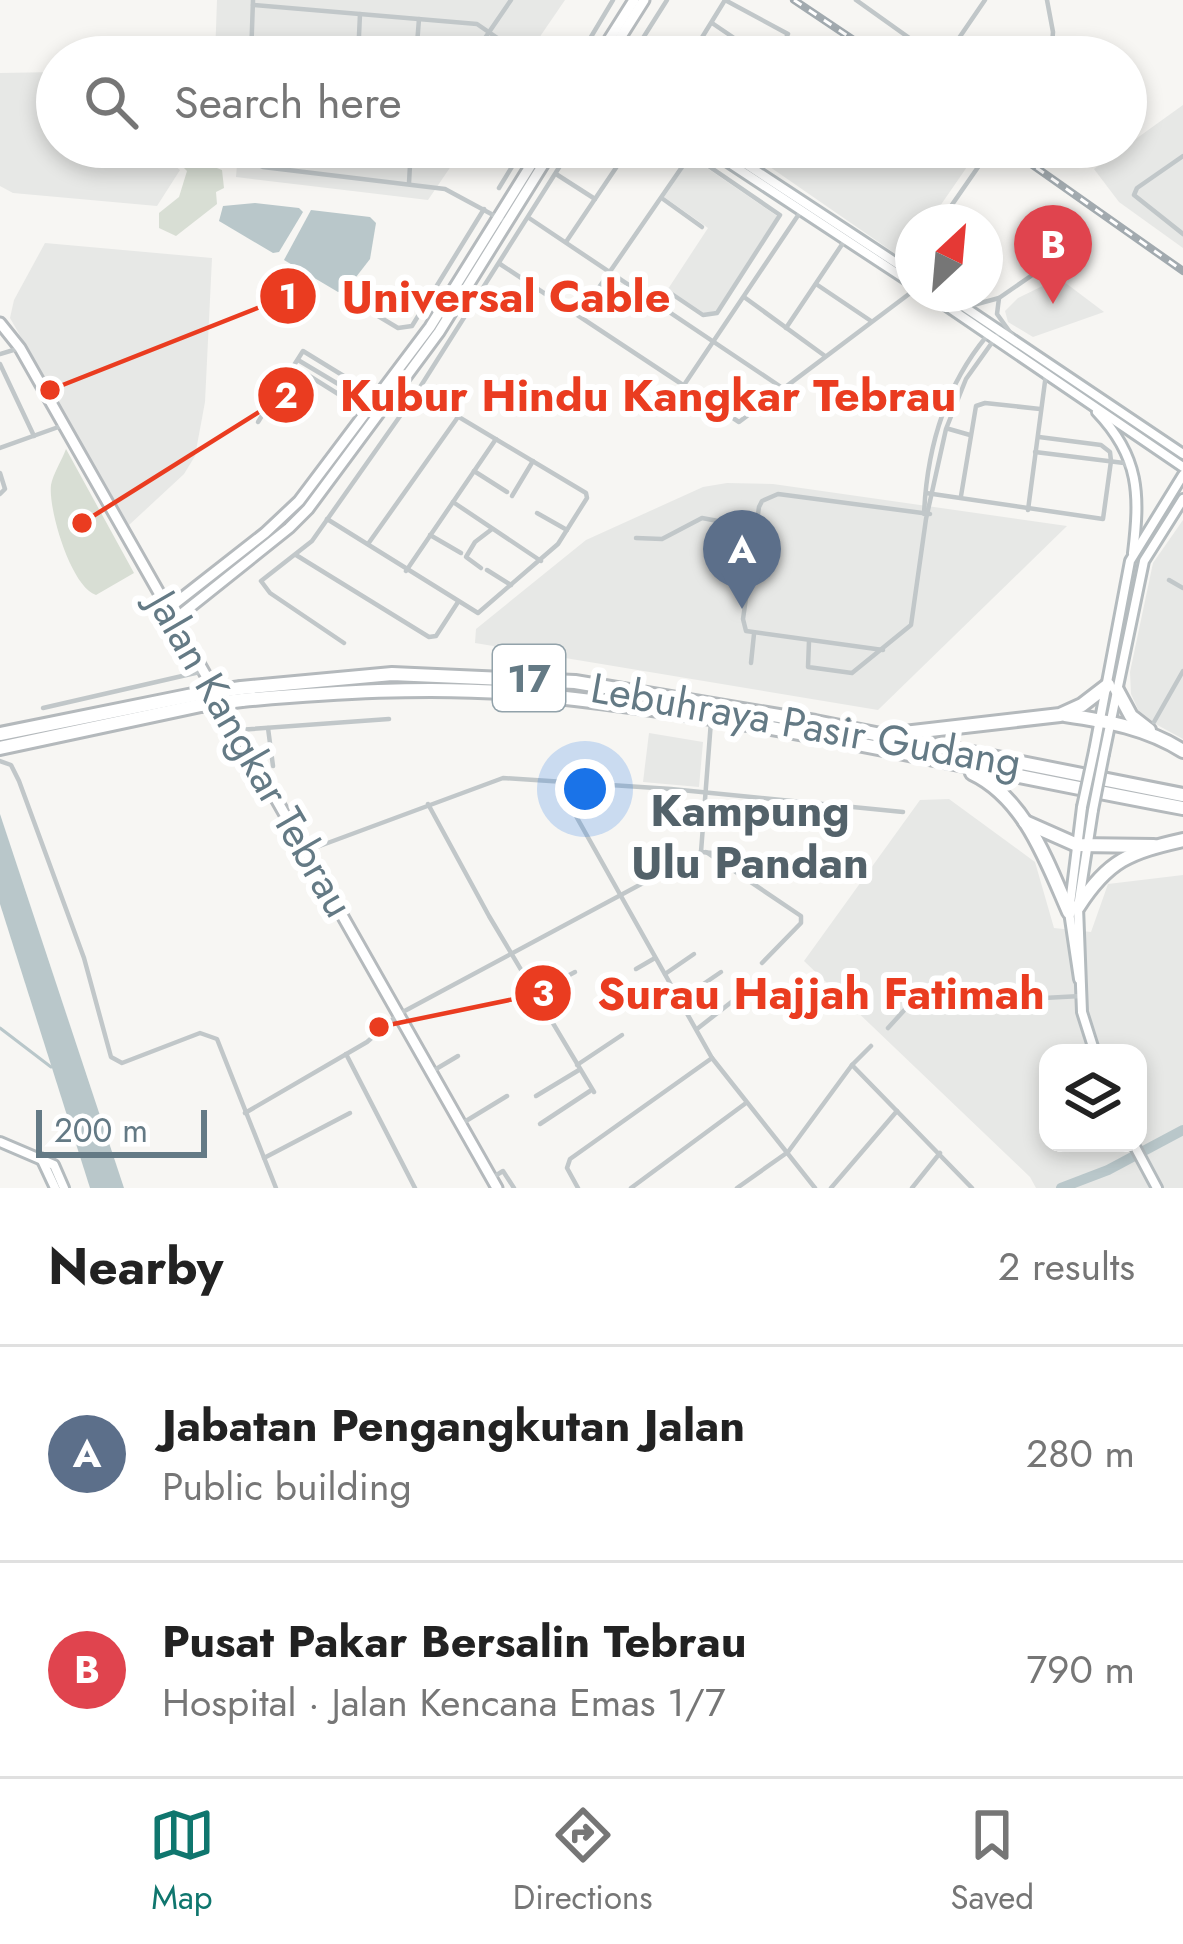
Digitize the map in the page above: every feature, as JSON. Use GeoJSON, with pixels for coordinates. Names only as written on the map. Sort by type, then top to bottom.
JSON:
{"type":"FeatureCollection","features":[{"type":"Feature","properties":{"kind":"highway","name":"Lebuhraya Pasir Gudang"},"geometry":{"type":"LineString","coordinates":[[1,747],[241,694],[392,674],[508,676],[642,691],[1183,795]]}},
{"type":"Feature","properties":{"kind":"highway"},"geometry":{"type":"LineString","coordinates":[[1060,715],[1112,687],[1131,716],[1183,751]]}},
{"type":"Feature","properties":{"kind":"highway","name":"Lebuhraya Pasir Gudang"},"geometry":{"type":"LineString","coordinates":[[241,694],[398,690],[552,698],[712,719],[1183,808]]}},
{"type":"Feature","properties":{"kind":"highway"},"geometry":{"type":"LineString","coordinates":[[882,734],[940,732],[1060,715],[1155,729]]}},
{"type":"Feature","properties":{"kind":"highway"},"geometry":{"type":"LineString","coordinates":[[956,766],[984,779],[1024,821],[1074,909],[1109,866],[1154,846]]}},
{"type":"Feature","properties":{"kind":"highway"},"geometry":{"type":"LineString","coordinates":[[1024,821],[1082,846],[1154,846],[1183,840]]}},
{"type":"Feature","properties":{"kind":"main road"},"geometry":{"type":"LineString","coordinates":[[611,36],[634,0]]}},
{"type":"Feature","properties":{"kind":"main road"},"geometry":{"type":"LineString","coordinates":[[621,36],[644,0]]}},
{"type":"Feature","properties":{"kind":"main road"},"geometry":{"type":"LineString","coordinates":[[168,609],[186,604],[266,547],[308,509],[402,383],[531,168]]}},
{"type":"Feature","properties":{"kind":"main road"},"geometry":{"type":"LineString","coordinates":[[174,620],[299,501],[430,328],[540,168]]}},
{"type":"Feature","properties":{"kind":"main road","name":"Jalan Kangkar Tebrau"},"geometry":{"type":"LineString","coordinates":[[0,323],[20,348],[494,1183]]}},
{"type":"Feature","properties":{"kind":"main road"},"geometry":{"type":"LineString","coordinates":[[266,533],[242,559],[266,547]]}},
{"type":"Feature","properties":{"kind":"main road"},"geometry":{"type":"LineString","coordinates":[[158,592],[186,604]]}},
{"type":"Feature","properties":{"kind":"main road"},"geometry":{"type":"LineString","coordinates":[[186,604],[188,643]]}},
{"type":"Feature","properties":{"kind":"street"},"geometry":{"type":"LineString","coordinates":[[485,36],[511,0]]}},
{"type":"Feature","properties":{"kind":"street"},"geometry":{"type":"LineString","coordinates":[[592,36],[613,0]]}},
{"type":"Feature","properties":{"kind":"street"},"geometry":{"type":"LineString","coordinates":[[645,36],[667,0]]}},
{"type":"Feature","properties":{"kind":"street"},"geometry":{"type":"LineString","coordinates":[[704,36],[725,0],[786,36]]}},
{"type":"Feature","properties":{"kind":"street"},"geometry":{"type":"LineString","coordinates":[[856,0],[907,36]]}},
{"type":"Feature","properties":{"kind":"street"},"geometry":{"type":"LineString","coordinates":[[960,36],[985,0]]}},
{"type":"Feature","properties":{"kind":"street"},"geometry":{"type":"LineString","coordinates":[[1047,0],[1053,36]]}},
{"type":"Feature","properties":{"kind":"street"},"geometry":{"type":"LineString","coordinates":[[252,36],[253,3],[469,22],[497,36]]}},
{"type":"Feature","properties":{"kind":"street"},"geometry":{"type":"LineString","coordinates":[[359,36],[360,14]]}},
{"type":"Feature","properties":{"kind":"street"},"geometry":{"type":"LineString","coordinates":[[418,36],[419,19]]}},
{"type":"Feature","properties":{"kind":"street"},"geometry":{"type":"LineString","coordinates":[[712,23],[731,36]]}},
{"type":"Feature","properties":{"kind":"street"},"geometry":{"type":"LineString","coordinates":[[1183,156],[1137,188],[1134,195],[1183,234]]}},
{"type":"Feature","properties":{"kind":"street"},"geometry":{"type":"LineString","coordinates":[[272,168],[448,190],[503,221]]}},
{"type":"Feature","properties":{"kind":"street"},"geometry":{"type":"LineString","coordinates":[[410,168],[410,184]]}},
{"type":"Feature","properties":{"kind":"street"},"geometry":{"type":"LineString","coordinates":[[500,188],[512,168]]}},
{"type":"Feature","properties":{"kind":"street"},"geometry":{"type":"LineString","coordinates":[[344,643],[270,593],[261,581],[312,541],[417,392],[559,168]]}},
{"type":"Feature","properties":{"kind":"street"},"geometry":{"type":"LineString","coordinates":[[566,242],[616,168]]}},
{"type":"Feature","properties":{"kind":"street"},"geometry":{"type":"LineString","coordinates":[[580,315],[682,168]]}},
{"type":"Feature","properties":{"kind":"street"},"geometry":{"type":"LineString","coordinates":[[658,301],[665,290],[703,315],[717,313],[774,227],[778,212],[720,168]]}},
{"type":"Feature","properties":{"kind":"street"},"geometry":{"type":"LineString","coordinates":[[731,168],[895,259]]}},
{"type":"Feature","properties":{"kind":"street"},"geometry":{"type":"LineString","coordinates":[[749,168],[895,275]]}},
{"type":"Feature","properties":{"kind":"street"},"geometry":{"type":"LineString","coordinates":[[952,204],[977,168]]}},
{"type":"Feature","properties":{"kind":"street"},"geometry":{"type":"LineString","coordinates":[[556,173],[595,200]]}},
{"type":"Feature","properties":{"kind":"street"},"geometry":{"type":"LineString","coordinates":[[661,198],[702,227]]}},
{"type":"Feature","properties":{"kind":"street"},"geometry":{"type":"LineString","coordinates":[[374,302],[374,313],[398,328],[412,326],[484,209]]}},
{"type":"Feature","properties":{"kind":"street"},"geometry":{"type":"LineString","coordinates":[[684,386],[805,209]]}},
{"type":"Feature","properties":{"kind":"street"},"geometry":{"type":"LineString","coordinates":[[529,218],[784,389]]}},
{"type":"Feature","properties":{"kind":"street"},"geometry":{"type":"LineString","coordinates":[[774,227],[785,235]]}},
{"type":"Feature","properties":{"kind":"street"},"geometry":{"type":"LineString","coordinates":[[786,328],[845,240]]}},
{"type":"Feature","properties":{"kind":"street"},"geometry":{"type":"LineString","coordinates":[[500,264],[739,422],[895,302]]}},
{"type":"Feature","properties":{"kind":"street"},"geometry":{"type":"LineString","coordinates":[[1003,295],[1041,268]]}},
{"type":"Feature","properties":{"kind":"street"},"geometry":{"type":"LineString","coordinates":[[816,284],[871,322]]}},
{"type":"Feature","properties":{"kind":"street"},"geometry":{"type":"LineString","coordinates":[[744,297],[825,356]]}},
{"type":"Feature","properties":{"kind":"street"},"geometry":{"type":"LineString","coordinates":[[953,312],[1180,468]]}},
{"type":"Feature","properties":{"kind":"street"},"geometry":{"type":"LineString","coordinates":[[972,312],[1181,451]]}},
{"type":"Feature","properties":{"kind":"street"},"geometry":{"type":"LineString","coordinates":[[997,312],[1014,338]]}},
{"type":"Feature","properties":{"kind":"street"},"geometry":{"type":"LineString","coordinates":[[808,641],[806,664],[810,667],[852,673],[911,625],[938,425],[952,386],[998,328]]}},
{"type":"Feature","properties":{"kind":"street"},"geometry":{"type":"LineString","coordinates":[[930,494],[960,391],[990,338]]}},
{"type":"Feature","properties":{"kind":"street"},"geometry":{"type":"LineString","coordinates":[[0,354],[20,348]]}},
{"type":"Feature","properties":{"kind":"street"},"geometry":{"type":"LineString","coordinates":[[258,422],[303,351],[372,404]]}},
{"type":"Feature","properties":{"kind":"street"},"geometry":{"type":"LineString","coordinates":[[296,363],[372,404]]}},
{"type":"Feature","properties":{"kind":"street"},"geometry":{"type":"LineString","coordinates":[[0,364],[34,436]]}},
{"type":"Feature","properties":{"kind":"street"},"geometry":{"type":"LineString","coordinates":[[1028,510],[1046,374]]}},
{"type":"Feature","properties":{"kind":"street"},"geometry":{"type":"LineString","coordinates":[[327,519],[478,613],[541,561],[588,495],[402,383]]}},
{"type":"Feature","properties":{"kind":"street"},"geometry":{"type":"LineString","coordinates":[[1083,398],[1123,443],[1138,504],[1074,909],[1081,996],[1092,1044]]}},
{"type":"Feature","properties":{"kind":"street"},"geometry":{"type":"LineString","coordinates":[[961,498],[976,406],[1040,409]]}},
{"type":"Feature","properties":{"kind":"street"},"geometry":{"type":"LineString","coordinates":[[367,546],[458,417]]}},
{"type":"Feature","properties":{"kind":"street"},"geometry":{"type":"LineString","coordinates":[[0,448],[64,425]]}},
{"type":"Feature","properties":{"kind":"street"},"geometry":{"type":"LineString","coordinates":[[938,425],[970,435]]}},
{"type":"Feature","properties":{"kind":"street"},"geometry":{"type":"LineString","coordinates":[[930,494],[1103,519],[1110,452],[1101,445],[1036,437]]}},
{"type":"Feature","properties":{"kind":"street"},"geometry":{"type":"LineString","coordinates":[[406,571],[496,439]]}},
{"type":"Feature","properties":{"kind":"street"},"geometry":{"type":"LineString","coordinates":[[1034,452],[1126,464],[1134,478]]}},
{"type":"Feature","properties":{"kind":"street"},"geometry":{"type":"LineString","coordinates":[[474,471],[509,494],[533,461]]}},
{"type":"Feature","properties":{"kind":"street"},"geometry":{"type":"LineString","coordinates":[[1133,555],[1173,491],[1180,468]]}},
{"type":"Feature","properties":{"kind":"street"},"geometry":{"type":"LineString","coordinates":[[1173,491],[1180,468]]}},
{"type":"Feature","properties":{"kind":"street"},"geometry":{"type":"LineString","coordinates":[[0,473],[5,489],[0,494]]}},
{"type":"Feature","properties":{"kind":"street"},"geometry":{"type":"LineString","coordinates":[[883,650],[754,634],[742,625],[762,501],[778,494],[927,515]]}},
{"type":"Feature","properties":{"kind":"street"},"geometry":{"type":"LineString","coordinates":[[1112,687],[1144,561],[1183,499]]}},
{"type":"Feature","properties":{"kind":"street"},"geometry":{"type":"LineString","coordinates":[[453,502],[541,561]]}},
{"type":"Feature","properties":{"kind":"street"},"geometry":{"type":"LineString","coordinates":[[537,513],[567,530]]}},
{"type":"Feature","properties":{"kind":"street"},"geometry":{"type":"LineString","coordinates":[[636,538],[662,539],[702,518],[757,528]]}},
{"type":"Feature","properties":{"kind":"street"},"geometry":{"type":"LineString","coordinates":[[492,529],[465,558],[511,585]]}},
{"type":"Feature","properties":{"kind":"street"},"geometry":{"type":"LineString","coordinates":[[430,535],[461,553]]}},
{"type":"Feature","properties":{"kind":"street"},"geometry":{"type":"LineString","coordinates":[[294,554],[429,637],[436,636],[458,602]]}},
{"type":"Feature","properties":{"kind":"street"},"geometry":{"type":"LineString","coordinates":[[1169,580],[1183,588]]}},
{"type":"Feature","properties":{"kind":"street"},"geometry":{"type":"LineString","coordinates":[[751,663],[754,634]]}},
{"type":"Feature","properties":{"kind":"street"},"geometry":{"type":"LineString","coordinates":[[43,708],[204,671]]}},
{"type":"Feature","properties":{"kind":"street"},"geometry":{"type":"LineString","coordinates":[[1155,729],[1183,671]]}},
{"type":"Feature","properties":{"kind":"street"},"geometry":{"type":"LineString","coordinates":[[238,730],[389,719]]}},
{"type":"Feature","properties":{"kind":"street"},"geometry":{"type":"LineString","coordinates":[[704,852],[712,719]]}},
{"type":"Feature","properties":{"kind":"street"},"geometry":{"type":"LineString","coordinates":[[268,728],[273,766]]}},
{"type":"Feature","properties":{"kind":"street"},"geometry":{"type":"LineString","coordinates":[[1,747],[84,958],[111,1057],[122,1063],[200,1033],[217,1039],[276,1188]]}},
{"type":"Feature","properties":{"kind":"street"},"geometry":{"type":"LineString","coordinates":[[306,851],[503,778],[903,812]]}},
{"type":"Feature","properties":{"kind":"street"},"geometry":{"type":"LineString","coordinates":[[557,782],[712,1058],[814,1188]]}},
{"type":"Feature","properties":{"kind":"street"},"geometry":{"type":"LineString","coordinates":[[428,804],[593,1091],[540,1124]]}},
{"type":"Feature","properties":{"kind":"street"},"geometry":{"type":"LineString","coordinates":[[245,1113],[367,1042],[399,1014],[704,852],[867,866]]}},
{"type":"Feature","properties":{"kind":"street"},"geometry":{"type":"LineString","coordinates":[[704,852],[801,916],[801,923],[762,963]]}},
{"type":"Feature","properties":{"kind":"street"},"geometry":{"type":"LineString","coordinates":[[665,974],[694,954]]}},
{"type":"Feature","properties":{"kind":"street"},"geometry":{"type":"LineString","coordinates":[[636,969],[655,958]]}},
{"type":"Feature","properties":{"kind":"street"},"geometry":{"type":"LineString","coordinates":[[535,992],[575,972]]}},
{"type":"Feature","properties":{"kind":"street"},"geometry":{"type":"LineString","coordinates":[[680,1000],[721,972]]}},
{"type":"Feature","properties":{"kind":"street"},"geometry":{"type":"LineString","coordinates":[[697,1029],[757,982]]}},
{"type":"Feature","properties":{"kind":"street"},"geometry":{"type":"LineString","coordinates":[[888,1028],[909,1005],[1081,996]]}},
{"type":"Feature","properties":{"kind":"street"},"geometry":{"type":"LineString","coordinates":[[536,1096],[622,1035]]}},
{"type":"Feature","properties":{"kind":"street"},"geometry":{"type":"LineString","coordinates":[[737,1188],[788,1152],[852,1065],[872,1046]]}},
{"type":"Feature","properties":{"kind":"street"},"geometry":{"type":"LineString","coordinates":[[346,1054],[415,1188]]}},
{"type":"Feature","properties":{"kind":"street"},"geometry":{"type":"LineString","coordinates":[[431,1072],[458,1056]]}},
{"type":"Feature","properties":{"kind":"street"},"geometry":{"type":"LineString","coordinates":[[578,1188],[568,1163],[712,1058]]}},
{"type":"Feature","properties":{"kind":"street"},"geometry":{"type":"LineString","coordinates":[[852,1065],[972,1188]]}},
{"type":"Feature","properties":{"kind":"street"},"geometry":{"type":"LineString","coordinates":[[461,1124],[507,1096]]}},
{"type":"Feature","properties":{"kind":"street"},"geometry":{"type":"LineString","coordinates":[[631,1188],[746,1103]]}},
{"type":"Feature","properties":{"kind":"street"},"geometry":{"type":"LineString","coordinates":[[831,1188],[897,1111]]}},
{"type":"Feature","properties":{"kind":"street"},"geometry":{"type":"LineString","coordinates":[[264,1158],[350,1113]]}},
{"type":"Feature","properties":{"kind":"street"},"geometry":{"type":"LineString","coordinates":[[0,1142],[40,1156],[58,1169],[64,1188]]}},
{"type":"Feature","properties":{"kind":"street"},"geometry":{"type":"LineString","coordinates":[[1139,1152],[1156,1188]]}},
{"type":"Feature","properties":{"kind":"street"},"geometry":{"type":"LineString","coordinates":[[912,1188],[940,1154]]}},
{"type":"Feature","properties":{"kind":"street"},"geometry":{"type":"LineString","coordinates":[[40,1156],[55,1188]]}},
{"type":"Feature","properties":{"kind":"street"},"geometry":{"type":"LineString","coordinates":[[494,1183],[503,1171],[514,1188]]}},
{"type":"Feature","properties":{"kind":"shaded area"},"geometry":{"type":"Polygon","coordinates":[[[217,0],[565,0],[540,36],[216,36],[217,0]]]}},
{"type":"Feature","properties":{"kind":"shaded area"},"geometry":{"type":"Polygon","coordinates":[[[36,72],[36,168],[178,168],[157,206],[13,193],[0,186],[0,73],[36,72]]]}},
{"type":"Feature","properties":{"kind":"shaded area"},"geometry":{"type":"Polygon","coordinates":[[[1183,105],[1183,248],[1119,202],[1094,169],[1147,168],[1147,131],[1183,105]]]}},
{"type":"Feature","properties":{"kind":"shaded area"},"geometry":{"type":"Polygon","coordinates":[[[184,168],[222,170],[224,188],[216,192],[217,204],[176,236],[159,228],[159,213],[179,197],[184,168]]]}},
{"type":"Feature","properties":{"kind":"shaded area"},"geometry":{"type":"Polygon","coordinates":[[[237,168],[450,168],[428,200],[236,177],[237,168]]]}},
{"type":"Feature","properties":{"kind":"shaded area"},"geometry":{"type":"Polygon","coordinates":[[[684,168],[707,168],[777,216],[716,311],[704,313],[668,289],[708,228],[664,197],[684,168]]]}},
{"type":"Feature","properties":{"kind":"shaded area"},"geometry":{"type":"Polygon","coordinates":[[[772,168],[966,168],[941,204],[895,204],[895,253],[772,168]]]}},
{"type":"Feature","properties":{"kind":"shaded area"},"geometry":{"type":"Polygon","coordinates":[[[255,203],[303,212],[279,252],[273,253],[219,221],[223,206],[255,203]]]}},
{"type":"Feature","properties":{"kind":"shaded area"},"geometry":{"type":"Polygon","coordinates":[[[311,210],[370,217],[376,223],[370,259],[346,290],[338,292],[284,260],[311,210]]]}},
{"type":"Feature","properties":{"kind":"shaded area"},"geometry":{"type":"Polygon","coordinates":[[[45,243],[212,258],[205,402],[195,456],[184,474],[129,525],[10,318],[14,300],[45,243]]]}},
{"type":"Feature","properties":{"kind":"shaded area"},"geometry":{"type":"Polygon","coordinates":[[[1059,278],[1104,312],[1033,337],[1008,322],[1005,311],[1018,298],[1059,278]]]}},
{"type":"Feature","properties":{"kind":"shaded area"},"geometry":{"type":"Polygon","coordinates":[[[66,449],[134,573],[96,595],[70,563],[53,511],[51,485],[66,449]]]}},
{"type":"Feature","properties":{"kind":"shaded area"},"geometry":{"type":"Polygon","coordinates":[[[773,484],[1067,526],[878,710],[475,643],[476,629],[586,540],[703,487],[773,484]]]}},
{"type":"Feature","properties":{"kind":"shaded area"},"geometry":{"type":"Polygon","coordinates":[[[1183,520],[1183,739],[1141,716],[1131,694],[1130,672],[1153,563],[1183,520]]]}},
{"type":"Feature","properties":{"kind":"shaded area"},"geometry":{"type":"Polygon","coordinates":[[[649,733],[703,742],[699,787],[643,782],[649,733]]]}},
{"type":"Feature","properties":{"kind":"shaded area"},"geometry":{"type":"Polygon","coordinates":[[[949,799],[1035,862],[1054,928],[1091,932],[1108,884],[1183,875],[1183,1188],[1036,1188],[1030,1177],[804,961],[920,800],[949,799]]]}},
{"type":"Feature","properties":{"kind":"shaded area"},"geometry":{"type":"Polygon","coordinates":[[[0,814],[124,1188],[90,1188],[0,904],[0,814]]]}},
{"type":"Feature","properties":{"kind":"waterway"},"geometry":{"type":"LineString","coordinates":[[0,1028],[51,1067]]}},
{"type":"Feature","properties":{"kind":"waterway"},"geometry":{"type":"LineString","coordinates":[[1061,1188],[1108,1170],[1183,1130]]}},
{"type":"Feature","properties":{"kind":"railway"},"geometry":{"type":"LineString","coordinates":[[794,0],[848,36]]}},
{"type":"Feature","properties":{"kind":"railway"},"geometry":{"type":"LineString","coordinates":[[1037,168],[1183,271]]}},
{"type":"Feature","properties":{"kind":"place","name":"Pusat Pakar Bersalin Tebrau"},"geometry":{"type":"Point","coordinates":[1053,304]}},
{"type":"Feature","properties":{"kind":"place","name":"Universal Cable"},"geometry":{"type":"Point","coordinates":[50,390]}},
{"type":"Feature","properties":{"kind":"place","name":"Kubur Hindu Kangkar Tebrau"},"geometry":{"type":"Point","coordinates":[82,523]}},
{"type":"Feature","properties":{"kind":"place","name":"Jabatan Pengangkutan Jalan"},"geometry":{"type":"Point","coordinates":[742,609]}},
{"type":"Feature","properties":{"kind":"place","name":"Surau Hajjah Fatimah"},"geometry":{"type":"Point","coordinates":[379,1027]}},
{"type":"Feature","properties":{"kind":"district","name":"Kampung Ulu Pandan"},"geometry":{"type":"Point","coordinates":[750,836]}}]}
